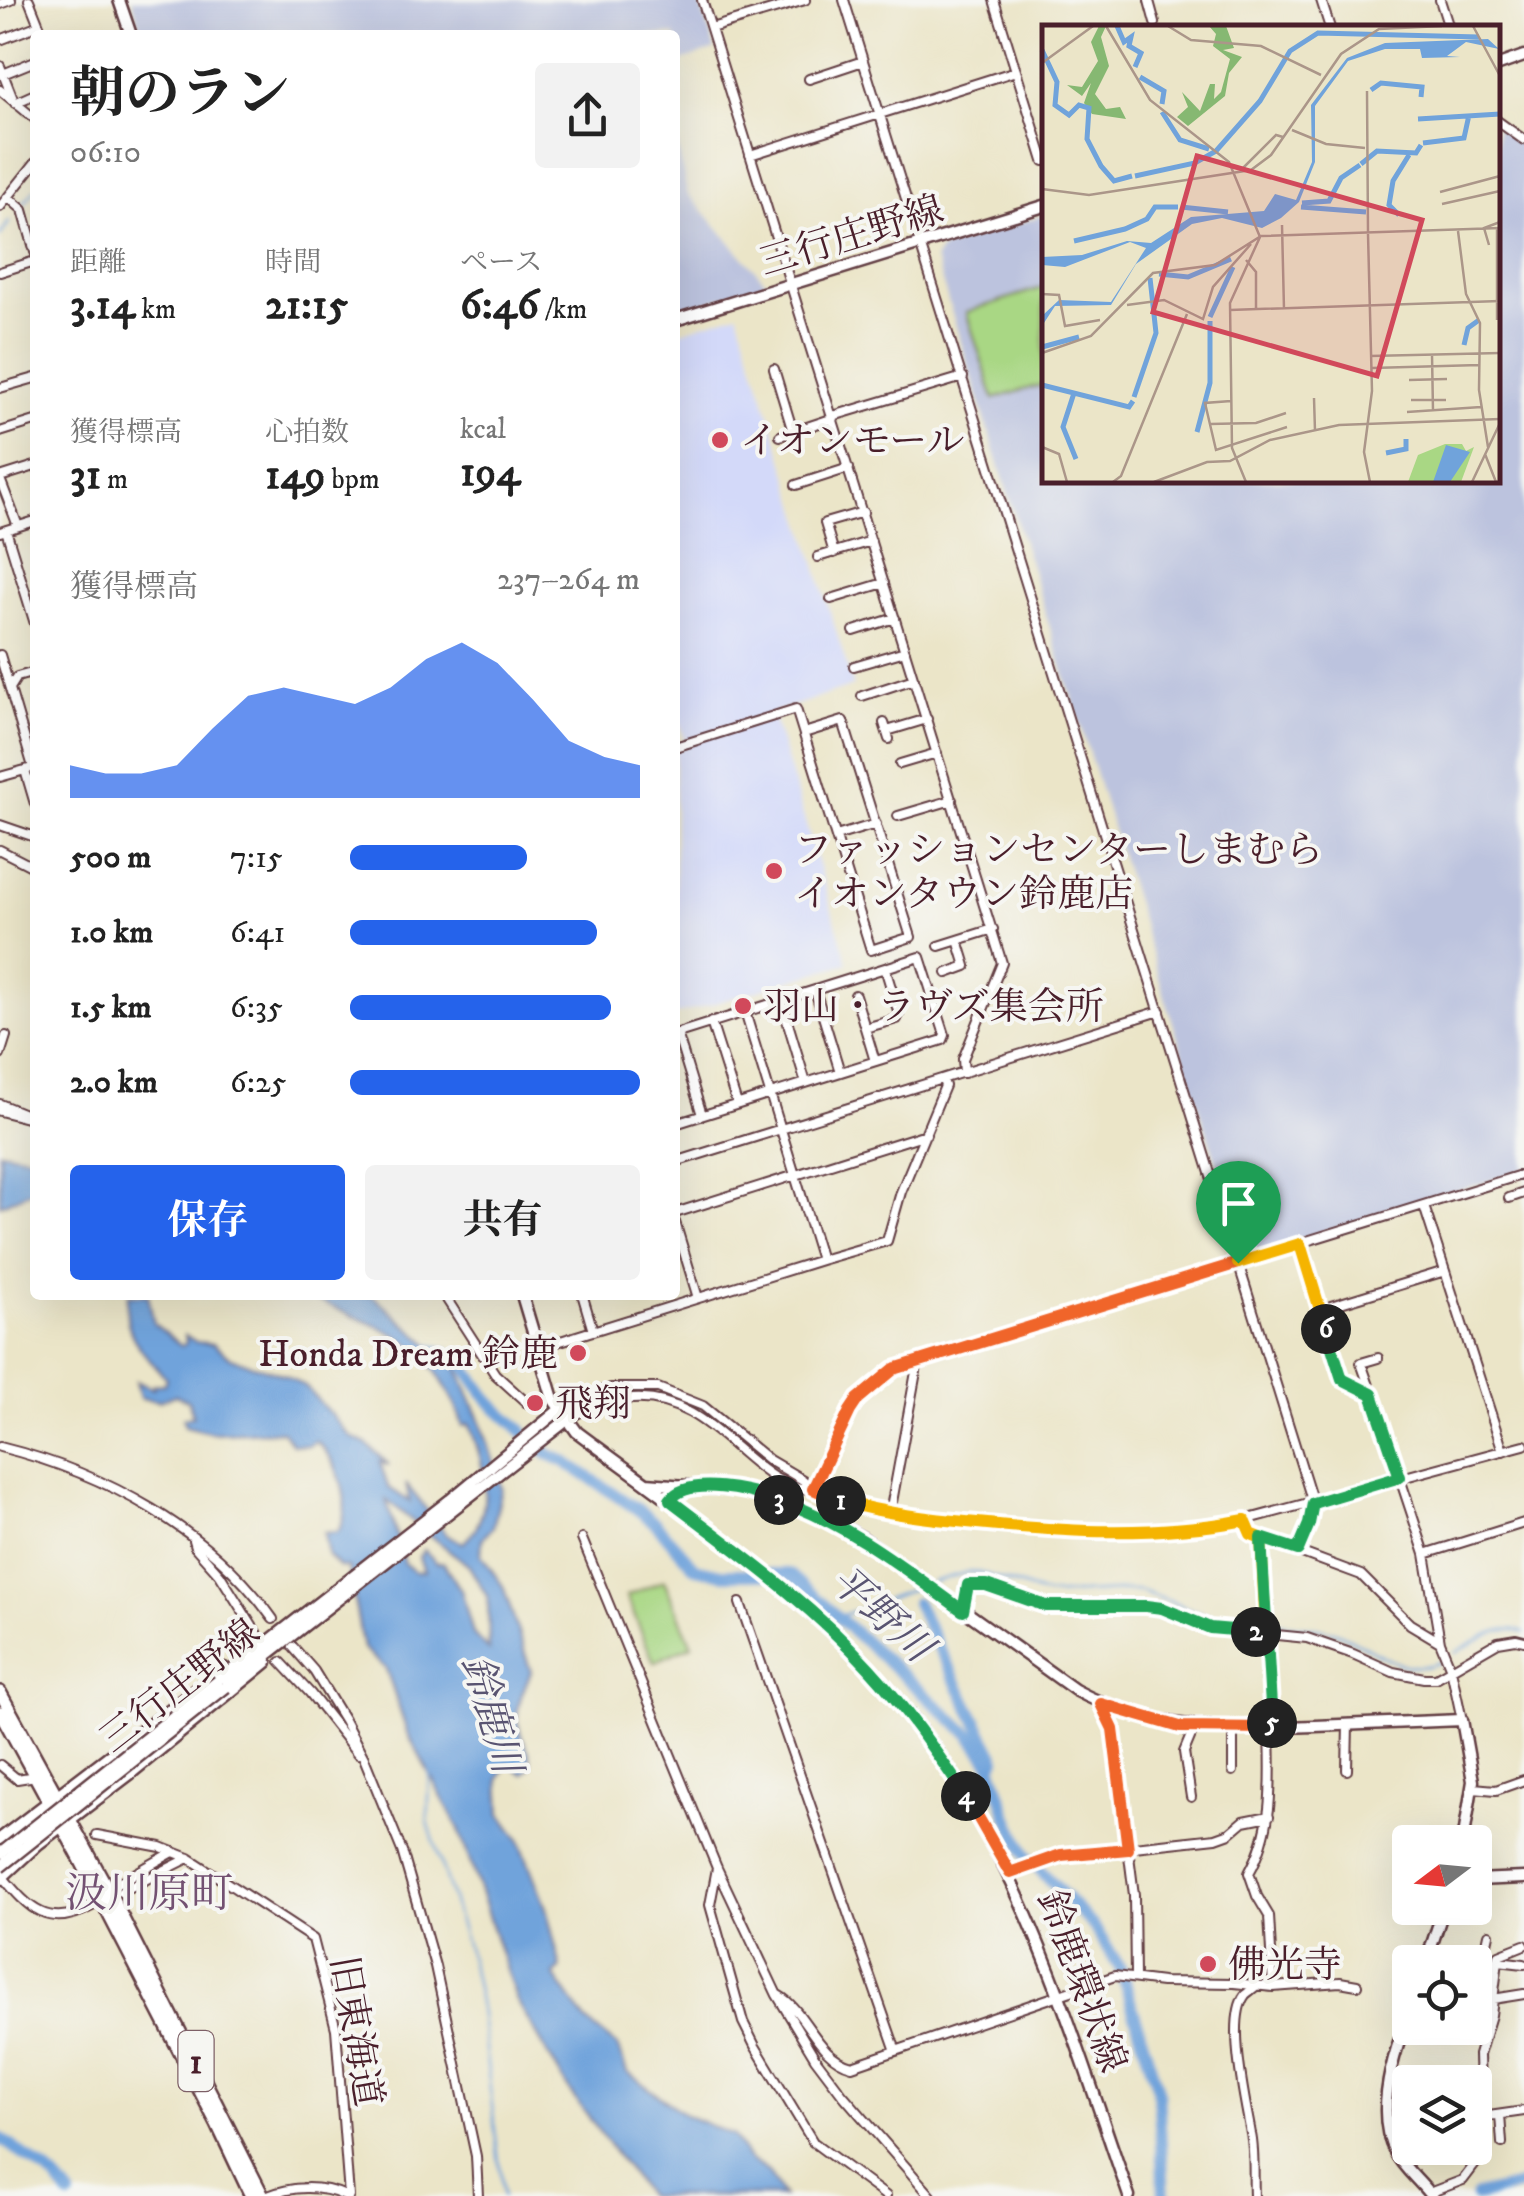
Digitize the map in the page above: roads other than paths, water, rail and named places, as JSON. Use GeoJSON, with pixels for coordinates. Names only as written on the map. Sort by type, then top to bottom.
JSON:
{"type":"FeatureCollection","features":[{"type":"Feature","properties":{"kind":"highway","name":"1"},"geometry":{"type":"LineString","coordinates":[[0,1692],[251,2196]]}},
{"type":"Feature","properties":{"kind":"highway","name":"1"},"geometry":{"type":"LineString","coordinates":[[0,1712],[108,1889],[266,2196]]}},
{"type":"Feature","properties":{"kind":"main road"},"geometry":{"type":"LineString","coordinates":[[120,0],[129,30]]}},
{"type":"Feature","properties":{"kind":"main road"},"geometry":{"type":"LineString","coordinates":[[1499,65],[1524,56]]}},
{"type":"Feature","properties":{"kind":"main road","name":"三行庄野線"},"geometry":{"type":"LineString","coordinates":[[680,318],[1042,207]]}},
{"type":"Feature","properties":{"kind":"main road","name":"鈴鹿環状線"},"geometry":{"type":"LineString","coordinates":[[524,1300],[559,1410],[578,1432],[792,1595],[870,1668],[972,1806],[1030,1915],[1130,2196]]}},
{"type":"Feature","properties":{"kind":"main road","name":"三行庄野線"},"geometry":{"type":"LineString","coordinates":[[60,1811],[246,1681],[551,1425],[559,1410]]}},
{"type":"Feature","properties":{"kind":"main road","name":"三行庄野線"},"geometry":{"type":"LineString","coordinates":[[60,1811],[237,1658],[299,1616],[551,1425],[568,1420]]}},
{"type":"Feature","properties":{"kind":"main road"},"geometry":{"type":"LineString","coordinates":[[645,1482],[742,1490],[796,1506],[842,1526],[1047,1672],[1101,1704],[1159,1722],[1194,1728],[1232,1728],[1462,1720],[1472,1788],[1467,1825]]}},
{"type":"Feature","properties":{"kind":"main road"},"geometry":{"type":"LineString","coordinates":[[670,1500],[688,1487]]}},
{"type":"Feature","properties":{"kind":"main road","name":"三行庄野線"},"geometry":{"type":"LineString","coordinates":[[60,1811],[222,1684],[299,1616]]}},
{"type":"Feature","properties":{"kind":"main road","name":"三行庄野線"},"geometry":{"type":"LineString","coordinates":[[222,1684],[287,1645]]}},
{"type":"Feature","properties":{"kind":"main road"},"geometry":{"type":"LineString","coordinates":[[0,1839],[60,1811]]}},
{"type":"Feature","properties":{"kind":"main road"},"geometry":{"type":"LineString","coordinates":[[0,1854],[60,1811]]}},
{"type":"Feature","properties":{"kind":"main road"},"geometry":{"type":"LineString","coordinates":[[1,1874],[60,1811]]}},
{"type":"Feature","properties":{"kind":"main road"},"geometry":{"type":"LineString","coordinates":[[1492,1879],[1524,1878]]}},
{"type":"Feature","properties":{"kind":"main road"},"geometry":{"type":"LineString","coordinates":[[1400,2045],[1393,2068],[1387,2121],[1396,2154],[1430,2195]]}},
{"type":"Feature","properties":{"kind":"street"},"geometry":{"type":"LineString","coordinates":[[0,4],[10,0]]}},
{"type":"Feature","properties":{"kind":"street"},"geometry":{"type":"LineString","coordinates":[[29,0],[40,30]]}},
{"type":"Feature","properties":{"kind":"street"},"geometry":{"type":"LineString","coordinates":[[702,0],[1002,963],[963,1059],[964,1073]]}},
{"type":"Feature","properties":{"kind":"street"},"geometry":{"type":"LineString","coordinates":[[711,28],[805,0]]}},
{"type":"Feature","properties":{"kind":"street"},"geometry":{"type":"LineString","coordinates":[[844,0],[1313,1503],[1298,1550]]}},
{"type":"Feature","properties":{"kind":"street"},"geometry":{"type":"LineString","coordinates":[[994,0],[1042,155]]}},
{"type":"Feature","properties":{"kind":"street"},"geometry":{"type":"LineString","coordinates":[[1321,0],[1329,25]]}},
{"type":"Feature","properties":{"kind":"street"},"geometry":{"type":"LineString","coordinates":[[1440,0],[1448,25]]}},
{"type":"Feature","properties":{"kind":"street"},"geometry":{"type":"LineString","coordinates":[[1149,1],[1155,23]]}},
{"type":"Feature","properties":{"kind":"street"},"geometry":{"type":"LineString","coordinates":[[0,40],[38,25]]}},
{"type":"Feature","properties":{"kind":"street"},"geometry":{"type":"LineString","coordinates":[[809,79],[863,61]]}},
{"type":"Feature","properties":{"kind":"street"},"geometry":{"type":"LineString","coordinates":[[14,102],[2,70],[30,62]]}},
{"type":"Feature","properties":{"kind":"street"},"geometry":{"type":"LineString","coordinates":[[750,155],[1016,71]]}},
{"type":"Feature","properties":{"kind":"street"},"geometry":{"type":"LineString","coordinates":[[0,90],[30,115]]}},
{"type":"Feature","properties":{"kind":"street"},"geometry":{"type":"LineString","coordinates":[[14,102],[30,96]]}},
{"type":"Feature","properties":{"kind":"street"},"geometry":{"type":"LineString","coordinates":[[1499,122],[1524,140]]}},
{"type":"Feature","properties":{"kind":"street"},"geometry":{"type":"LineString","coordinates":[[30,169],[3,201],[23,210],[30,230]]}},
{"type":"Feature","properties":{"kind":"street"},"geometry":{"type":"LineString","coordinates":[[0,272],[30,262]]}},
{"type":"Feature","properties":{"kind":"street"},"geometry":{"type":"LineString","coordinates":[[774,370],[793,432]]}},
{"type":"Feature","properties":{"kind":"street"},"geometry":{"type":"LineString","coordinates":[[780,436],[963,377]]}},
{"type":"Feature","properties":{"kind":"street"},"geometry":{"type":"LineString","coordinates":[[0,388],[30,379]]}},
{"type":"Feature","properties":{"kind":"street"},"geometry":{"type":"LineString","coordinates":[[0,432],[30,423]]}},
{"type":"Feature","properties":{"kind":"street"},"geometry":{"type":"LineString","coordinates":[[18,526],[0,478],[30,468]]}},
{"type":"Feature","properties":{"kind":"street"},"geometry":{"type":"LineString","coordinates":[[796,485],[849,468]]}},
{"type":"Feature","properties":{"kind":"street"},"geometry":{"type":"LineString","coordinates":[[834,552],[825,524],[863,512]]}},
{"type":"Feature","properties":{"kind":"street"},"geometry":{"type":"LineString","coordinates":[[30,522],[3,531],[30,609]]}},
{"type":"Feature","properties":{"kind":"street"},"geometry":{"type":"LineString","coordinates":[[818,558],[870,541]]}},
{"type":"Feature","properties":{"kind":"street"},"geometry":{"type":"LineString","coordinates":[[831,599],[884,583]]}},
{"type":"Feature","properties":{"kind":"street"},"geometry":{"type":"LineString","coordinates":[[854,630],[895,618]]}},
{"type":"Feature","properties":{"kind":"street"},"geometry":{"type":"LineString","coordinates":[[854,666],[905,651]]}},
{"type":"Feature","properties":{"kind":"street"},"geometry":{"type":"LineString","coordinates":[[0,655],[30,764]]}},
{"type":"Feature","properties":{"kind":"street"},"geometry":{"type":"LineString","coordinates":[[0,695],[10,690],[17,677],[30,673]]}},
{"type":"Feature","properties":{"kind":"street"},"geometry":{"type":"LineString","coordinates":[[862,696],[914,680]]}},
{"type":"Feature","properties":{"kind":"street"},"geometry":{"type":"LineString","coordinates":[[680,745],[796,709],[871,950],[912,937],[843,721],[804,733]]}},
{"type":"Feature","properties":{"kind":"street"},"geometry":{"type":"LineString","coordinates":[[887,731],[927,719]]}},
{"type":"Feature","properties":{"kind":"street"},"geometry":{"type":"LineString","coordinates":[[900,764],[937,752]]}},
{"type":"Feature","properties":{"kind":"street"},"geometry":{"type":"LineString","coordinates":[[0,777],[30,768]]}},
{"type":"Feature","properties":{"kind":"street"},"geometry":{"type":"LineString","coordinates":[[898,816],[952,800]]}},
{"type":"Feature","properties":{"kind":"street"},"geometry":{"type":"LineString","coordinates":[[836,836],[876,824]]}},
{"type":"Feature","properties":{"kind":"street"},"geometry":{"type":"LineString","coordinates":[[0,825],[30,835]]}},
{"type":"Feature","properties":{"kind":"street"},"geometry":{"type":"LineString","coordinates":[[0,850],[30,865]]}},
{"type":"Feature","properties":{"kind":"street"},"geometry":{"type":"LineString","coordinates":[[938,946],[993,929]]}},
{"type":"Feature","properties":{"kind":"street"},"geometry":{"type":"LineString","coordinates":[[947,973],[966,966],[958,940]]}},
{"type":"Feature","properties":{"kind":"street"},"geometry":{"type":"LineString","coordinates":[[680,1033],[920,957],[945,1035],[943,1040],[680,1122]]}},
{"type":"Feature","properties":{"kind":"street"},"geometry":{"type":"LineString","coordinates":[[865,1028],[897,1019],[899,1014],[885,968]]}},
{"type":"Feature","properties":{"kind":"street"},"geometry":{"type":"LineString","coordinates":[[815,990],[840,1072]]}},
{"type":"Feature","properties":{"kind":"street"},"geometry":{"type":"LineString","coordinates":[[856,995],[875,1061]]}},
{"type":"Feature","properties":{"kind":"street"},"geometry":{"type":"LineString","coordinates":[[781,1000],[806,1082]]}},
{"type":"Feature","properties":{"kind":"street"},"geometry":{"type":"LineString","coordinates":[[680,1160],[1160,1011]]}},
{"type":"Feature","properties":{"kind":"street"},"geometry":{"type":"LineString","coordinates":[[745,1012],[821,1260]]}},
{"type":"Feature","properties":{"kind":"street"},"geometry":{"type":"LineString","coordinates":[[711,1022],[737,1104]]}},
{"type":"Feature","properties":{"kind":"street"},"geometry":{"type":"LineString","coordinates":[[0,1054],[6,1036]]}},
{"type":"Feature","properties":{"kind":"street"},"geometry":{"type":"LineString","coordinates":[[680,1046],[702,1115]]}},
{"type":"Feature","properties":{"kind":"street"},"geometry":{"type":"LineString","coordinates":[[538,1348],[887,1241],[901,1192],[944,1086],[942,1080]]}},
{"type":"Feature","properties":{"kind":"street"},"geometry":{"type":"LineString","coordinates":[[0,1104],[30,1117]]}},
{"type":"Feature","properties":{"kind":"street"},"geometry":{"type":"LineString","coordinates":[[0,1111],[30,1118]]}},
{"type":"Feature","properties":{"kind":"street"},"geometry":{"type":"LineString","coordinates":[[680,1211],[926,1134]]}},
{"type":"Feature","properties":{"kind":"street"},"geometry":{"type":"LineString","coordinates":[[813,1489],[843,1422],[858,1399],[894,1369],[1524,1174]]}},
{"type":"Feature","properties":{"kind":"street"},"geometry":{"type":"LineString","coordinates":[[1510,1198],[1524,1193]]}},
{"type":"Feature","properties":{"kind":"street"},"geometry":{"type":"LineString","coordinates":[[1424,1206],[1503,1451]]}},
{"type":"Feature","properties":{"kind":"street"},"geometry":{"type":"LineString","coordinates":[[680,1239],[698,1298]]}},
{"type":"Feature","properties":{"kind":"street"},"geometry":{"type":"LineString","coordinates":[[1300,1244],[1342,1379],[1372,1394]]}},
{"type":"Feature","properties":{"kind":"street"},"geometry":{"type":"LineString","coordinates":[[1320,1309],[1446,1271]]}},
{"type":"Feature","properties":{"kind":"street"},"geometry":{"type":"LineString","coordinates":[[447,1300],[495,1374],[527,1403]]}},
{"type":"Feature","properties":{"kind":"street"},"geometry":{"type":"LineString","coordinates":[[583,1300],[594,1331]]}},
{"type":"Feature","properties":{"kind":"street"},"geometry":{"type":"LineString","coordinates":[[1378,1358],[1361,1363],[1424,1554],[1440,1642],[1452,1669],[1462,1720]]}},
{"type":"Feature","properties":{"kind":"street"},"geometry":{"type":"LineString","coordinates":[[890,1514],[918,1361]]}},
{"type":"Feature","properties":{"kind":"street"},"geometry":{"type":"LineString","coordinates":[[559,1410],[577,1398],[611,1388],[644,1387],[677,1394],[703,1406],[751,1447],[813,1489],[840,1501],[890,1514],[1076,1532],[1175,1529],[1245,1520],[1431,1468],[1455,1466],[1524,1444]]}},
{"type":"Feature","properties":{"kind":"street"},"geometry":{"type":"LineString","coordinates":[[568,1420],[583,1409],[609,1402],[640,1398],[668,1402],[700,1416],[781,1480],[801,1490],[813,1489]]}},
{"type":"Feature","properties":{"kind":"street"},"geometry":{"type":"LineString","coordinates":[[0,1447],[51,1460],[107,1483],[157,1512],[248,1589],[273,1619]]}},
{"type":"Feature","properties":{"kind":"street"},"geometry":{"type":"LineString","coordinates":[[1245,1520],[1251,1534],[1361,1575],[1410,1624],[1440,1642]]}},
{"type":"Feature","properties":{"kind":"street"},"geometry":{"type":"LineString","coordinates":[[1424,1554],[1524,1523]]}},
{"type":"Feature","properties":{"kind":"street"},"geometry":{"type":"LineString","coordinates":[[1261,1538],[1271,1727],[1268,1816],[1260,1855],[1249,1873],[1270,1916],[1273,1987]]}},
{"type":"Feature","properties":{"kind":"street"},"geometry":{"type":"LineString","coordinates":[[582,1539],[718,1868],[777,1995],[824,2070],[884,2146],[931,2196]]}},
{"type":"Feature","properties":{"kind":"street"},"geometry":{"type":"LineString","coordinates":[[194,1540],[194,1548],[220,1576],[258,1634]]}},
{"type":"Feature","properties":{"kind":"street"},"geometry":{"type":"LineString","coordinates":[[963,1611],[968,1585],[986,1585],[1046,1606],[1162,1608],[1210,1628],[1307,1638],[1404,1676],[1436,1678],[1498,1642],[1524,1641]]}},
{"type":"Feature","properties":{"kind":"street"},"geometry":{"type":"LineString","coordinates":[[740,1603],[896,2052]]}},
{"type":"Feature","properties":{"kind":"street"},"geometry":{"type":"LineString","coordinates":[[287,1645],[329,1694],[364,1758],[418,1897],[476,2156],[478,2196]]}},
{"type":"Feature","properties":{"kind":"street"},"geometry":{"type":"LineString","coordinates":[[281,1662],[364,1758]]}},
{"type":"Feature","properties":{"kind":"street"},"geometry":{"type":"LineString","coordinates":[[1101,1704],[1113,1729],[1128,1849],[1135,1911],[1132,1977]]}},
{"type":"Feature","properties":{"kind":"street"},"geometry":{"type":"LineString","coordinates":[[1347,1770],[1348,1724]]}},
{"type":"Feature","properties":{"kind":"street"},"geometry":{"type":"LineString","coordinates":[[1191,1797],[1184,1752],[1194,1728]]}},
{"type":"Feature","properties":{"kind":"street"},"geometry":{"type":"LineString","coordinates":[[1232,1728],[1233,1770]]}},
{"type":"Feature","properties":{"kind":"street"},"geometry":{"type":"LineString","coordinates":[[0,1764],[14,1777],[24,1780],[36,1776]]}},
{"type":"Feature","properties":{"kind":"street"},"geometry":{"type":"LineString","coordinates":[[1472,1788],[1496,1790],[1524,1780]]}},
{"type":"Feature","properties":{"kind":"street"},"geometry":{"type":"LineString","coordinates":[[1010,1873],[1039,1860],[1216,1838],[1244,1821],[1268,1816]]}},
{"type":"Feature","properties":{"kind":"street","name":"旧東海道"},"geometry":{"type":"LineString","coordinates":[[97,1835],[189,1858],[313,1939],[336,2029],[347,2194]]}},
{"type":"Feature","properties":{"kind":"street"},"geometry":{"type":"LineString","coordinates":[[108,1889],[173,1852]]}},
{"type":"Feature","properties":{"kind":"street"},"geometry":{"type":"LineString","coordinates":[[122,1892],[189,1858]]}},
{"type":"Feature","properties":{"kind":"street"},"geometry":{"type":"LineString","coordinates":[[718,1868],[710,1905],[744,2022],[755,2046],[813,2142],[886,2196]]}},
{"type":"Feature","properties":{"kind":"street"},"geometry":{"type":"LineString","coordinates":[[1,1874],[37,1912],[68,1915],[92,1906]]}},
{"type":"Feature","properties":{"kind":"street"},"geometry":{"type":"LineString","coordinates":[[1486,1945],[1489,1934]]}},
{"type":"Feature","properties":{"kind":"street"},"geometry":{"type":"LineString","coordinates":[[1478,2065],[1498,1960],[1501,1953],[1524,1945]]}},
{"type":"Feature","properties":{"kind":"street"},"geometry":{"type":"LineString","coordinates":[[1492,1962],[1524,1964]]}},
{"type":"Feature","properties":{"kind":"street"},"geometry":{"type":"LineString","coordinates":[[777,1995],[790,2004],[814,2037],[852,2066],[1115,1976],[1273,1987],[1356,1984]]}},
{"type":"Feature","properties":{"kind":"street"},"geometry":{"type":"LineString","coordinates":[[1254,2196],[1252,2139],[1239,2084],[1238,2058],[1241,2004],[1258,1985]]}},
{"type":"Feature","properties":{"kind":"street"},"geometry":{"type":"LineString","coordinates":[[1493,1999],[1524,1994]]}},
{"type":"Feature","properties":{"kind":"street"},"geometry":{"type":"LineString","coordinates":[[1492,2116],[1524,2111]]}},
{"type":"Feature","properties":{"kind":"street"},"geometry":{"type":"LineString","coordinates":[[1500,2115],[1502,2143]]}},
{"type":"Feature","properties":{"kind":"street"},"geometry":{"type":"LineString","coordinates":[[1387,2121],[1392,2120]]}},
{"type":"Feature","properties":{"kind":"street"},"geometry":{"type":"LineString","coordinates":[[1430,2195],[1463,2180],[1474,2165]]}},
{"type":"Feature","properties":{"kind":"street"},"geometry":{"type":"LineString","coordinates":[[266,2196],[284,2190],[316,2188],[362,2196]]}},
{"type":"Feature","properties":{"kind":"water"},"geometry":{"type":"Polygon","coordinates":[[[0,1151],[30,1156],[30,1191],[0,1205],[0,1151]]]}},
{"type":"Feature","properties":{"kind":"water","name":"鈴鹿川"},"geometry":{"type":"Polygon","coordinates":[[[128,1300],[149,1300],[154,1324],[182,1346],[186,1343],[185,1335],[196,1342],[213,1344],[231,1358],[285,1375],[306,1387],[351,1437],[367,1444],[389,1465],[380,1462],[388,1487],[410,1502],[406,1484],[446,1534],[463,1543],[481,1517],[485,1486],[469,1424],[463,1426],[439,1376],[411,1344],[318,1300],[378,1300],[458,1369],[481,1422],[502,1488],[493,1527],[482,1539],[481,1555],[503,1586],[531,1672],[519,1703],[518,1718],[531,1766],[524,1774],[508,1764],[499,1778],[501,1814],[519,1839],[546,1908],[561,1968],[554,1975],[586,2021],[617,2046],[627,2072],[685,2115],[732,2135],[749,2159],[768,2172],[783,2196],[647,2196],[572,2095],[516,1999],[459,1829],[407,1732],[386,1669],[363,1648],[348,1567],[339,1567],[328,1556],[324,1533],[338,1532],[345,1509],[342,1484],[331,1460],[316,1441],[308,1446],[292,1444],[283,1431],[213,1433],[185,1426],[183,1418],[193,1416],[188,1400],[175,1395],[159,1401],[140,1398],[136,1381],[153,1389],[153,1385],[164,1384],[166,1378],[135,1341],[127,1320],[128,1300]],[[386,1500],[405,1564],[415,1572],[424,1571],[419,1557],[424,1550],[437,1563],[443,1562],[461,1590],[473,1634],[489,1650],[488,1598],[469,1566],[386,1500]]]}},
{"type":"Feature","properties":{"kind":"waterway"},"geometry":{"type":"LineString","coordinates":[[24,203],[30,195]]}},
{"type":"Feature","properties":{"kind":"waterway"},"geometry":{"type":"LineString","coordinates":[[0,236],[9,222]]}},
{"type":"Feature","properties":{"kind":"waterway","name":"平野川"},"geometry":{"type":"LineString","coordinates":[[423,1349],[445,1353],[463,1364],[491,1403],[548,1454],[637,1509],[655,1523],[695,1568],[722,1574],[789,1574],[970,1735],[991,1764],[1025,1854],[1094,1927],[1120,1968],[1158,2089],[1164,2196]]}},
{"type":"Feature","properties":{"kind":"waterway"},"geometry":{"type":"LineString","coordinates":[[932,1582],[968,1572],[1047,1595],[1138,1590],[1212,1617],[1263,1623]]}},
{"type":"Feature","properties":{"kind":"waterway"},"geometry":{"type":"LineString","coordinates":[[838,1617],[924,1585]]}},
{"type":"Feature","properties":{"kind":"waterway"},"geometry":{"type":"LineString","coordinates":[[916,1603],[996,1759],[993,1762]]}},
{"type":"Feature","properties":{"kind":"waterway"},"geometry":{"type":"LineString","coordinates":[[1271,1623],[1335,1632],[1398,1663],[1425,1666],[1439,1662]]}},
{"type":"Feature","properties":{"kind":"waterway"},"geometry":{"type":"LineString","coordinates":[[1455,1653],[1497,1632],[1524,1632]]}},
{"type":"Feature","properties":{"kind":"waterway"},"geometry":{"type":"LineString","coordinates":[[430,1771],[428,1822],[469,1954],[480,2007],[503,2196]]}},
{"type":"Feature","properties":{"kind":"waterway"},"geometry":{"type":"LineString","coordinates":[[0,2138],[54,2177],[70,2196]]}},
{"type":"Feature","properties":{"kind":"waterway","name":"平野川"},"geometry":{"type":"LineString","coordinates":[[1476,2196],[1524,2185]]}},
{"type":"Feature","properties":{"kind":"place","name":"イオンモール"},"geometry":{"type":"Point","coordinates":[720,440]}},
{"type":"Feature","properties":{"kind":"place","name":"ファッションセンターしまむら イオンタウン鈴鹿店"},"geometry":{"type":"Point","coordinates":[774,871]}},
{"type":"Feature","properties":{"kind":"place","name":"羽山・ラヴズ集会所"},"geometry":{"type":"Point","coordinates":[743,1006]}},
{"type":"Feature","properties":{"kind":"place","name":"Honda Dream 鈴鹿"},"geometry":{"type":"Point","coordinates":[578,1353]}},
{"type":"Feature","properties":{"kind":"place","name":"飛翔"},"geometry":{"type":"Point","coordinates":[535,1403]}},
{"type":"Feature","properties":{"kind":"place","name":"佛光寺"},"geometry":{"type":"Point","coordinates":[1208,1964]}},
{"type":"Feature","properties":{"kind":"district","name":"汲川原町"},"geometry":{"type":"Point","coordinates":[149,1892]}}]}
